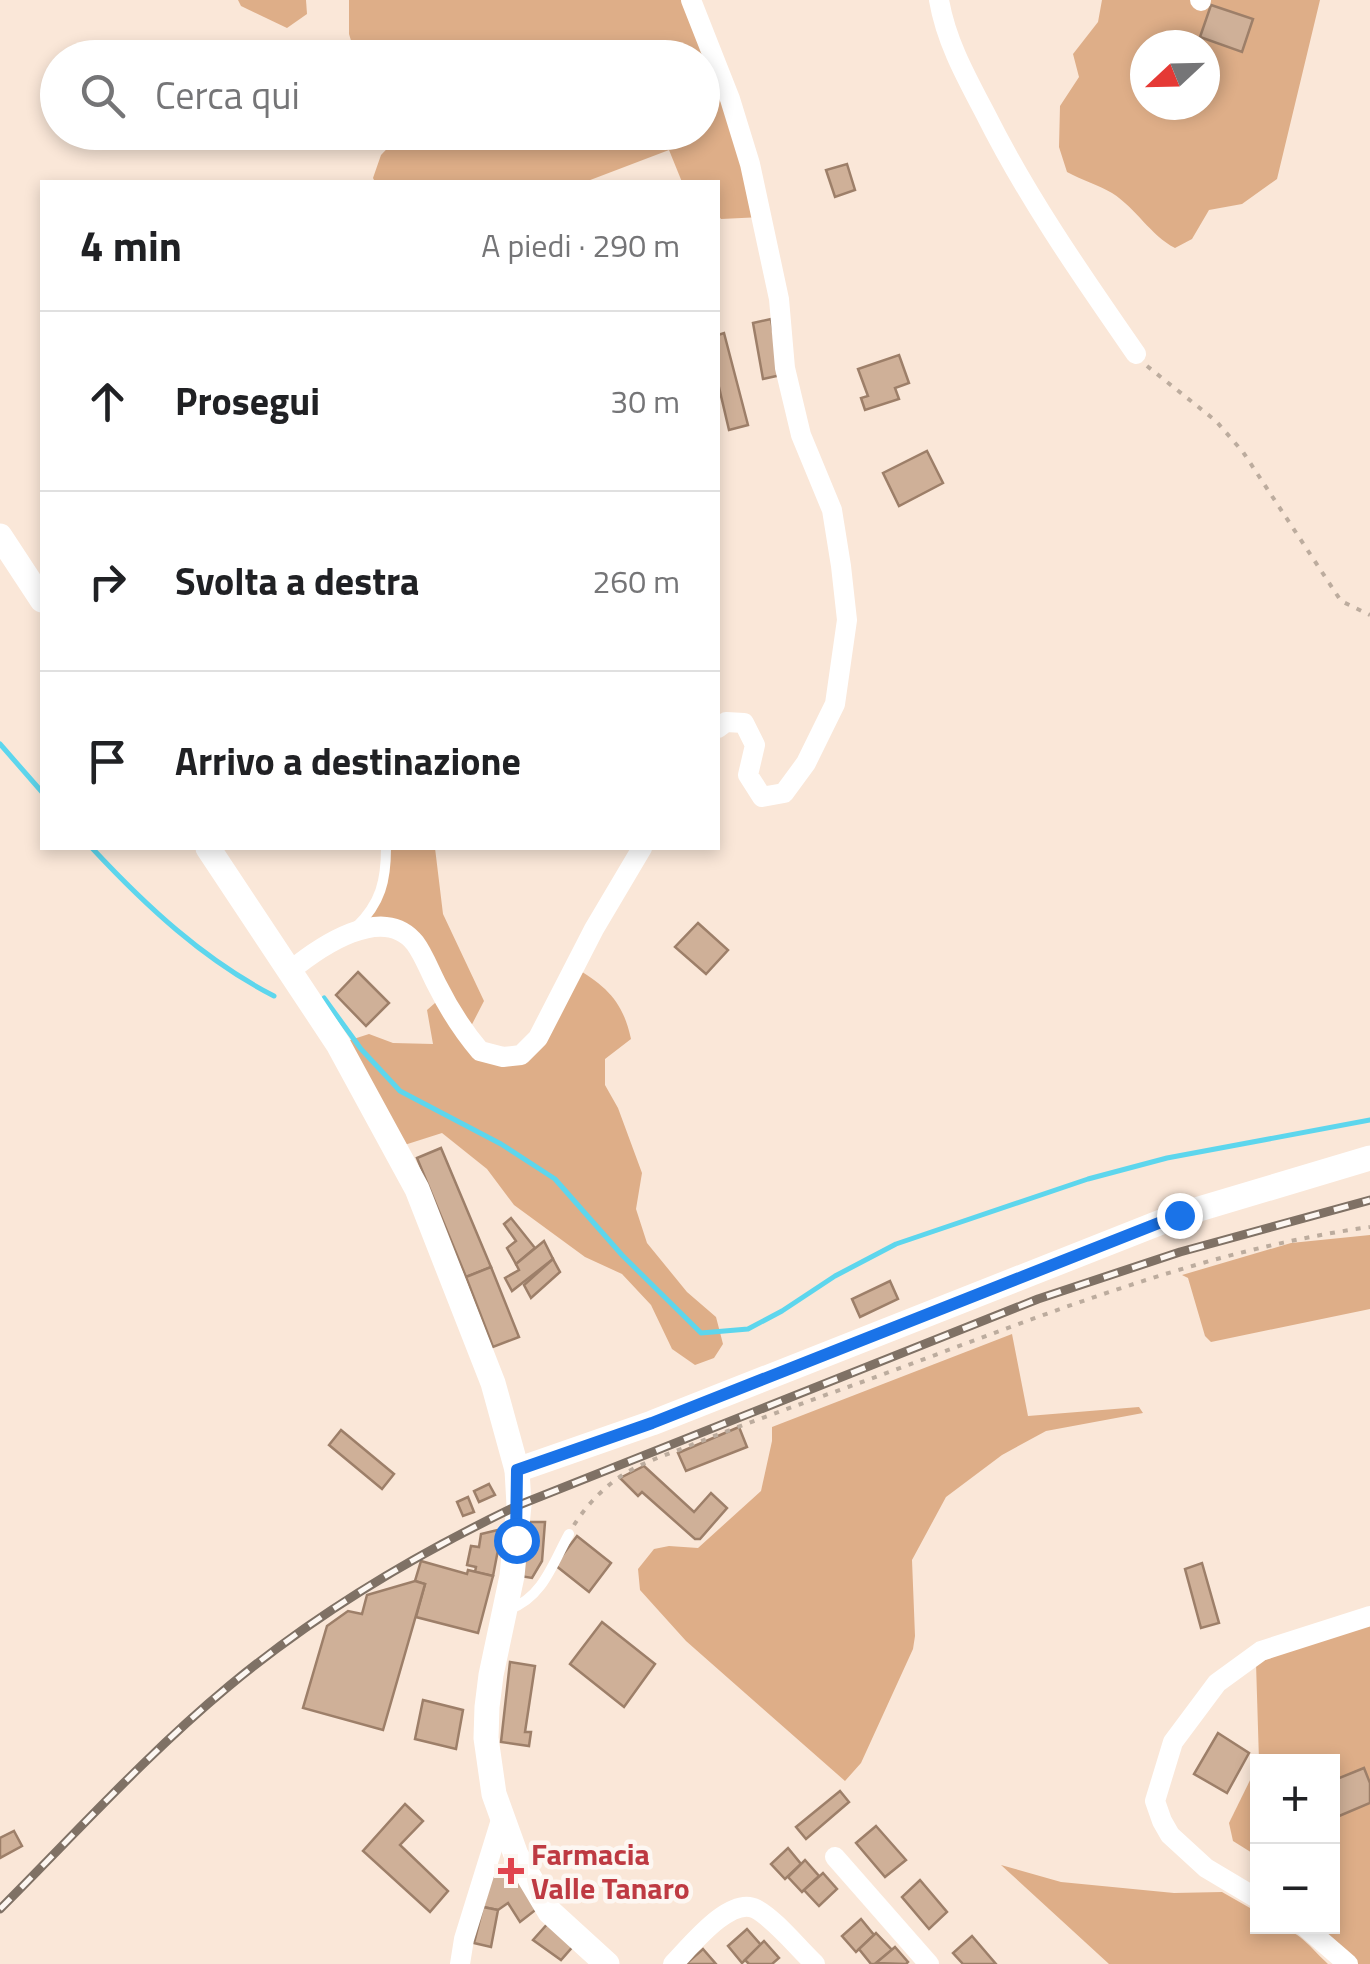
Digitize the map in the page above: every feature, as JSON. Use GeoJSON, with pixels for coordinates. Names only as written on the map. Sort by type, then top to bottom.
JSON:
{"type":"FeatureCollection","features":[{"type":"Feature","properties":{"kind":"street"},"geometry":{"type":"LineString","coordinates":[[691,0],[707,40]]}},
{"type":"Feature","properties":{"kind":"street"},"geometry":{"type":"LineString","coordinates":[[938,0],[960,64],[1017,176],[1136,354]]}},
{"type":"Feature","properties":{"kind":"street"},"geometry":{"type":"LineString","coordinates":[[720,74],[750,164],[780,300],[785,368],[797,418],[832,510],[846,620],[835,704],[806,763],[784,793],[762,796],[748,775],[755,745],[744,723],[726,722],[720,726]]}},
{"type":"Feature","properties":{"kind":"street"},"geometry":{"type":"LineString","coordinates":[[0,536],[40,597]]}},
{"type":"Feature","properties":{"kind":"street"},"geometry":{"type":"LineString","coordinates":[[209,850],[338,1044],[417,1189],[493,1383],[517,1470],[516,1540],[491,1675],[486,1738],[490,1772],[501,1820],[516,1855],[550,1912],[607,1964]]}},
{"type":"Feature","properties":{"kind":"street"},"geometry":{"type":"LineString","coordinates":[[290,971],[316,950],[352,931],[383,928],[402,932],[415,943],[443,996],[480,1051],[503,1057],[521,1055],[538,1038],[594,929],[641,850]]}},
{"type":"Feature","properties":{"kind":"street"},"geometry":{"type":"LineString","coordinates":[[517,1470],[652,1423],[1163,1220],[1370,1158]]}},
{"type":"Feature","properties":{"kind":"street"},"geometry":{"type":"LineString","coordinates":[[1250,1893],[1206,1868],[1170,1835],[1162,1821],[1155,1802],[1173,1742],[1217,1683],[1246,1661],[1261,1652],[1370,1616]]}},
{"type":"Feature","properties":{"kind":"street"},"geometry":{"type":"LineString","coordinates":[[460,1964],[501,1820]]}},
{"type":"Feature","properties":{"kind":"street"},"geometry":{"type":"LineString","coordinates":[[835,1857],[929,1964]]}},
{"type":"Feature","properties":{"kind":"street"},"geometry":{"type":"LineString","coordinates":[[672,1964],[719,1917],[749,1906],[757,1909],[815,1964]]}},
{"type":"Feature","properties":{"kind":"street"},"geometry":{"type":"LineString","coordinates":[[1313,1934],[1348,1964]]}},
{"type":"Feature","properties":{"kind":"lane"},"geometry":{"type":"LineString","coordinates":[[352,931],[366,918],[378,896],[387,872],[386,850]]}},
{"type":"Feature","properties":{"kind":"lane"},"geometry":{"type":"LineString","coordinates":[[504,1611],[528,1602],[540,1589],[570,1534]]}},
{"type":"Feature","properties":{"kind":"path"},"geometry":{"type":"LineString","coordinates":[[1136,354],[1216,421],[1243,452],[1334,592],[1351,608],[1370,615]]}},
{"type":"Feature","properties":{"kind":"path"},"geometry":{"type":"LineString","coordinates":[[570,1534],[585,1507],[619,1478],[639,1466],[746,1424],[1218,1258],[1305,1236],[1370,1227]]}},
{"type":"Feature","properties":{"kind":"shaded area"},"geometry":{"type":"Polygon","coordinates":[[[238,0],[306,0],[307,14],[287,28],[241,6],[238,0]]]}},
{"type":"Feature","properties":{"kind":"shaded area"},"geometry":{"type":"Polygon","coordinates":[[[349,0],[691,0],[704,40],[351,40],[349,0]]]}},
{"type":"Feature","properties":{"kind":"shaded area"},"geometry":{"type":"Polygon","coordinates":[[[1102,0],[1320,0],[1277,179],[1242,204],[1209,210],[1192,239],[1175,248],[1112,193],[1067,172],[1059,147],[1060,106],[1079,77],[1073,54],[1098,22],[1102,0]]]}},
{"type":"Feature","properties":{"kind":"shaded area"},"geometry":{"type":"Polygon","coordinates":[[[720,89],[762,217],[721,219],[720,180],[681,180],[669,150],[720,150],[720,89]]]}},
{"type":"Feature","properties":{"kind":"shaded area"},"geometry":{"type":"Polygon","coordinates":[[[386,150],[669,150],[590,180],[374,180],[386,150]]]}},
{"type":"Feature","properties":{"kind":"shaded area"},"geometry":{"type":"Polygon","coordinates":[[[386,850],[435,850],[443,914],[484,1001],[467,1034],[480,1051],[521,1055],[574,967],[604,988],[618,1005],[631,1039],[605,1059],[605,1085],[618,1108],[642,1173],[636,1209],[647,1243],[687,1292],[716,1317],[723,1344],[714,1358],[695,1365],[672,1349],[651,1305],[622,1274],[585,1257],[514,1205],[487,1169],[442,1133],[395,1148],[338,1044],[369,1034],[393,1043],[433,1044],[427,1010],[443,996],[402,933],[352,931],[379,896],[386,850]]]}},
{"type":"Feature","properties":{"kind":"shaded area"},"geometry":{"type":"Polygon","coordinates":[[[1370,1235],[1370,1309],[1211,1342],[1205,1336],[1188,1278],[1182,1275],[1291,1243],[1370,1235]]]}},
{"type":"Feature","properties":{"kind":"shaded area"},"geometry":{"type":"Polygon","coordinates":[[[1012,1334],[1028,1416],[1139,1407],[1143,1413],[1046,1431],[1002,1455],[946,1497],[912,1560],[913,1649],[861,1763],[845,1781],[686,1641],[640,1590],[638,1569],[654,1549],[698,1548],[761,1491],[772,1427],[1012,1334]]]}},
{"type":"Feature","properties":{"kind":"shaded area"},"geometry":{"type":"Polygon","coordinates":[[[1370,1622],[1370,1964],[1356,1964],[1326,1934],[1340,1934],[1340,1754],[1259,1754],[1256,1663],[1370,1622]]]}},
{"type":"Feature","properties":{"kind":"shaded area"},"geometry":{"type":"Polygon","coordinates":[[[1250,1780],[1250,1852],[1233,1841],[1229,1823],[1250,1780]]]}},
{"type":"Feature","properties":{"kind":"shaded area"},"geometry":{"type":"Polygon","coordinates":[[[1001,1865],[1061,1882],[1174,1893],[1222,1892],[1250,1908],[1250,1934],[1294,1934],[1328,1964],[1109,1964],[1001,1865]]]}},
{"type":"Feature","properties":{"kind":"building"},"geometry":{"type":"Polygon","coordinates":[[[1211,5],[1253,19],[1242,52],[1220,44],[1220,30],[1202,30],[1211,5]]]}},
{"type":"Feature","properties":{"kind":"building"},"geometry":{"type":"Polygon","coordinates":[[[847,164],[855,190],[835,197],[826,170],[847,164]]]}},
{"type":"Feature","properties":{"kind":"building"},"geometry":{"type":"Polygon","coordinates":[[[771,319],[781,375],[763,379],[753,323],[771,319]]]}},
{"type":"Feature","properties":{"kind":"building"},"geometry":{"type":"Polygon","coordinates":[[[724,333],[748,425],[729,430],[720,392],[720,334],[724,333]]]}},
{"type":"Feature","properties":{"kind":"building"},"geometry":{"type":"Polygon","coordinates":[[[899,355],[909,383],[895,388],[899,399],[865,410],[861,398],[868,396],[858,369],[899,355]]]}},
{"type":"Feature","properties":{"kind":"building"},"geometry":{"type":"Polygon","coordinates":[[[927,451],[943,483],[899,506],[883,473],[927,451]]]}},
{"type":"Feature","properties":{"kind":"building"},"geometry":{"type":"Polygon","coordinates":[[[698,923],[728,950],[706,974],[675,947],[698,923]]]}},
{"type":"Feature","properties":{"kind":"building"},"geometry":{"type":"Polygon","coordinates":[[[358,972],[389,1003],[366,1026],[336,995],[358,972]]]}},
{"type":"Feature","properties":{"kind":"building"},"geometry":{"type":"Polygon","coordinates":[[[441,1148],[491,1267],[466,1277],[417,1158],[441,1148]]]}},
{"type":"Feature","properties":{"kind":"building"},"geometry":{"type":"Polygon","coordinates":[[[511,1218],[535,1248],[516,1264],[507,1248],[516,1241],[504,1224],[511,1218]]]}},
{"type":"Feature","properties":{"kind":"building"},"geometry":{"type":"Polygon","coordinates":[[[544,1241],[553,1259],[512,1291],[505,1278],[519,1270],[516,1264],[544,1241]]]}},
{"type":"Feature","properties":{"kind":"building"},"geometry":{"type":"Polygon","coordinates":[[[553,1259],[560,1272],[531,1298],[524,1285],[553,1259]]]}},
{"type":"Feature","properties":{"kind":"building"},"geometry":{"type":"Polygon","coordinates":[[[491,1267],[519,1337],[493,1347],[466,1277],[491,1267]]]}},
{"type":"Feature","properties":{"kind":"building"},"geometry":{"type":"Polygon","coordinates":[[[890,1281],[898,1299],[860,1317],[852,1299],[890,1281]]]}},
{"type":"Feature","properties":{"kind":"building"},"geometry":{"type":"Polygon","coordinates":[[[739,1427],[747,1447],[686,1471],[678,1453],[739,1427]]]}},
{"type":"Feature","properties":{"kind":"building"},"geometry":{"type":"Polygon","coordinates":[[[341,1430],[394,1474],[382,1489],[329,1445],[341,1430]]]}},
{"type":"Feature","properties":{"kind":"building"},"geometry":{"type":"Polygon","coordinates":[[[644,1466],[694,1512],[711,1493],[727,1508],[700,1539],[695,1539],[642,1492],[638,1496],[620,1478],[644,1466]]]}},
{"type":"Feature","properties":{"kind":"building"},"geometry":{"type":"Polygon","coordinates":[[[489,1484],[495,1495],[479,1502],[474,1491],[489,1484]]]}},
{"type":"Feature","properties":{"kind":"building"},"geometry":{"type":"Polygon","coordinates":[[[468,1497],[474,1512],[463,1516],[457,1502],[468,1497]]]}},
{"type":"Feature","properties":{"kind":"building"},"geometry":{"type":"Polygon","coordinates":[[[524,1522],[545,1522],[542,1561],[532,1578],[520,1576],[524,1522]]]}},
{"type":"Feature","properties":{"kind":"building"},"geometry":{"type":"Polygon","coordinates":[[[502,1529],[493,1576],[475,1572],[476,1567],[467,1565],[471,1546],[479,1547],[481,1534],[502,1529]]]}},
{"type":"Feature","properties":{"kind":"building"},"geometry":{"type":"Polygon","coordinates":[[[577,1536],[611,1563],[589,1592],[555,1565],[577,1536]]]}},
{"type":"Feature","properties":{"kind":"building"},"geometry":{"type":"Polygon","coordinates":[[[421,1561],[467,1574],[468,1570],[493,1576],[478,1633],[416,1617],[425,1584],[415,1581],[421,1561]]]}},
{"type":"Feature","properties":{"kind":"building"},"geometry":{"type":"Polygon","coordinates":[[[1202,1563],[1219,1623],[1201,1628],[1185,1569],[1202,1563]]]}},
{"type":"Feature","properties":{"kind":"building"},"geometry":{"type":"Polygon","coordinates":[[[415,1581],[425,1584],[383,1730],[303,1708],[327,1626],[348,1611],[362,1614],[367,1595],[415,1581]]]}},
{"type":"Feature","properties":{"kind":"building"},"geometry":{"type":"Polygon","coordinates":[[[602,1622],[655,1664],[624,1707],[570,1664],[602,1622]]]}},
{"type":"Feature","properties":{"kind":"building"},"geometry":{"type":"Polygon","coordinates":[[[510,1662],[535,1666],[525,1732],[531,1732],[529,1746],[501,1742],[510,1662]]]}},
{"type":"Feature","properties":{"kind":"building"},"geometry":{"type":"Polygon","coordinates":[[[423,1700],[463,1710],[456,1749],[415,1739],[423,1700]]]}},
{"type":"Feature","properties":{"kind":"building"},"geometry":{"type":"Polygon","coordinates":[[[1218,1733],[1249,1753],[1227,1793],[1194,1774],[1218,1733]]]}},
{"type":"Feature","properties":{"kind":"building"},"geometry":{"type":"Polygon","coordinates":[[[1364,1768],[1370,1783],[1370,1803],[1340,1816],[1340,1778],[1364,1768]]]}},
{"type":"Feature","properties":{"kind":"building"},"geometry":{"type":"Polygon","coordinates":[[[840,1791],[849,1802],[806,1839],[796,1827],[840,1791]]]}},
{"type":"Feature","properties":{"kind":"building"},"geometry":{"type":"Polygon","coordinates":[[[405,1804],[423,1821],[400,1845],[448,1891],[430,1912],[363,1851],[405,1804]]]}},
{"type":"Feature","properties":{"kind":"building"},"geometry":{"type":"Polygon","coordinates":[[[876,1826],[906,1860],[885,1877],[856,1843],[876,1826]]]}},
{"type":"Feature","properties":{"kind":"building"},"geometry":{"type":"Polygon","coordinates":[[[14,1831],[22,1846],[0,1858],[0,1838],[14,1831]]]}},
{"type":"Feature","properties":{"kind":"building"},"geometry":{"type":"Polygon","coordinates":[[[788,1848],[801,1864],[785,1879],[771,1864],[788,1848]]]}},
{"type":"Feature","properties":{"kind":"building"},"geometry":{"type":"Polygon","coordinates":[[[805,1860],[819,1876],[802,1892],[788,1877],[805,1860]]]}},
{"type":"Feature","properties":{"kind":"building"},"geometry":{"type":"Polygon","coordinates":[[[513,1861],[538,1908],[520,1922],[508,1903],[498,1910],[483,1907],[493,1871],[513,1861]]]}},
{"type":"Feature","properties":{"kind":"building"},"geometry":{"type":"Polygon","coordinates":[[[823,1873],[837,1889],[819,1906],[804,1890],[823,1873]]]}},
{"type":"Feature","properties":{"kind":"building"},"geometry":{"type":"Polygon","coordinates":[[[920,1880],[947,1912],[929,1929],[902,1897],[920,1880]]]}},
{"type":"Feature","properties":{"kind":"building"},"geometry":{"type":"Polygon","coordinates":[[[483,1907],[498,1910],[491,1947],[474,1943],[483,1907]]]}},
{"type":"Feature","properties":{"kind":"building"},"geometry":{"type":"Polygon","coordinates":[[[861,1919],[874,1935],[856,1952],[842,1936],[861,1919]]]}},
{"type":"Feature","properties":{"kind":"building"},"geometry":{"type":"Polygon","coordinates":[[[550,1921],[575,1944],[561,1960],[533,1940],[550,1921]]]}},
{"type":"Feature","properties":{"kind":"building"},"geometry":{"type":"Polygon","coordinates":[[[747,1929],[761,1945],[742,1963],[728,1946],[747,1929]]]}},
{"type":"Feature","properties":{"kind":"building"},"geometry":{"type":"Polygon","coordinates":[[[876,1933],[892,1950],[871,1964],[859,1949],[876,1933]]]}},
{"type":"Feature","properties":{"kind":"building"},"geometry":{"type":"Polygon","coordinates":[[[972,1936],[996,1964],[963,1964],[953,1953],[972,1936]]]}},
{"type":"Feature","properties":{"kind":"building"},"geometry":{"type":"Polygon","coordinates":[[[764,1941],[779,1958],[772,1964],[749,1964],[745,1960],[764,1941]]]}},
{"type":"Feature","properties":{"kind":"building"},"geometry":{"type":"Polygon","coordinates":[[[895,1947],[906,1964],[876,1963],[895,1947]]]}},
{"type":"Feature","properties":{"kind":"building"},"geometry":{"type":"Polygon","coordinates":[[[703,1949],[716,1964],[687,1964],[687,1963],[703,1949]]]}},
{"type":"Feature","properties":{"kind":"waterway"},"geometry":{"type":"LineString","coordinates":[[0,744],[40,790]]}},
{"type":"Feature","properties":{"kind":"waterway"},"geometry":{"type":"LineString","coordinates":[[94,850],[177,930],[224,966],[274,996]]}},
{"type":"Feature","properties":{"kind":"waterway"},"geometry":{"type":"LineString","coordinates":[[324,998],[361,1049],[400,1091],[501,1144],[555,1179],[622,1255],[701,1333],[748,1329],[896,1244],[1088,1179],[1167,1158],[1370,1120]]}},
{"type":"Feature","properties":{"kind":"railway"},"geometry":{"type":"LineString","coordinates":[[0,1909],[140,1767],[229,1686],[332,1610],[481,1524],[519,1505],[1038,1299],[1180,1252],[1370,1200]]}},
{"type":"Feature","properties":{"kind":"place","name":"Farmacia Valle Tanaro"},"geometry":{"type":"Point","coordinates":[511,1871]}},
{"type":"Feature","properties":{"kind":"route"},"geometry":{"type":"LineString","coordinates":[[516,1540],[517,1470],[652,1423],[1179,1215]]}}]}
